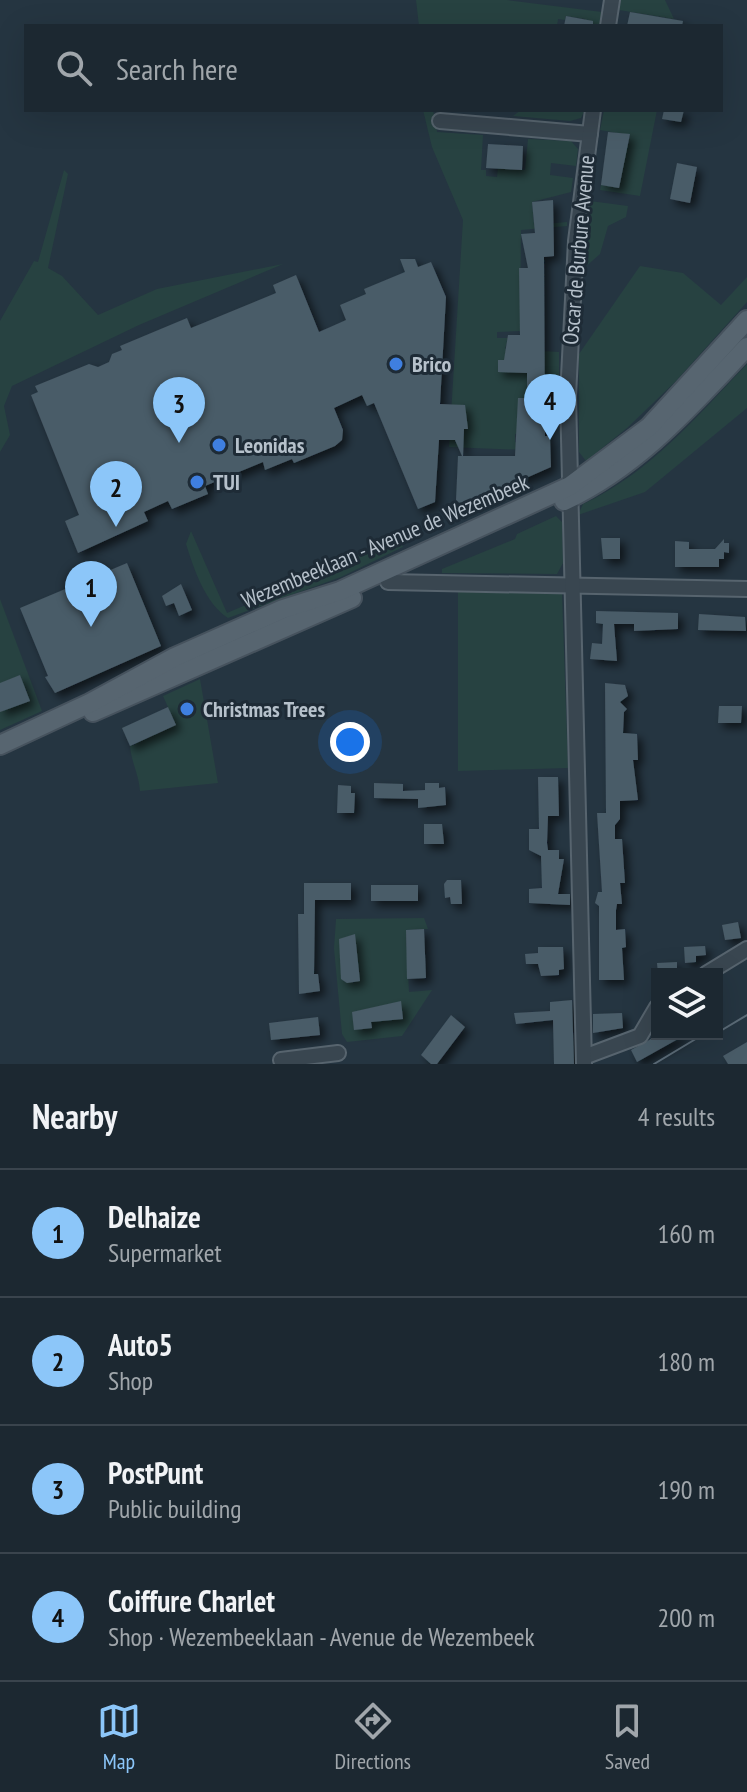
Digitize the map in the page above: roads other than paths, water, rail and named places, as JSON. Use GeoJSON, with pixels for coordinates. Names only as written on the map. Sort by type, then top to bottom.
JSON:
{"type":"FeatureCollection","features":[{"type":"Feature","properties":{"kind":"main road","name":"Wezembeeklaan - Avenue de Wezembeek"},"geometry":{"type":"LineString","coordinates":[[0,754],[388,582],[570,492],[649,427],[747,320]]}},
{"type":"Feature","properties":{"kind":"main road","name":"Wezembeeklaan - Avenue de Wezembeek"},"geometry":{"type":"LineString","coordinates":[[0,745],[77,710],[175,657],[283,609],[340,591],[570,492],[603,482],[647,450],[747,347]]}},
{"type":"Feature","properties":{"kind":"street"},"geometry":{"type":"LineString","coordinates":[[608,24],[612,0]]}},
{"type":"Feature","properties":{"kind":"street","name":"Oscar de Burbure Avenue"},"geometry":{"type":"LineString","coordinates":[[584,1061],[570,492],[570,312],[580,194],[593,112]]}},
{"type":"Feature","properties":{"kind":"street"},"geometry":{"type":"LineString","coordinates":[[440,121],[590,134]]}},
{"type":"Feature","properties":{"kind":"street"},"geometry":{"type":"LineString","coordinates":[[388,582],[572,583],[747,589]]}},
{"type":"Feature","properties":{"kind":"street"},"geometry":{"type":"LineString","coordinates":[[716,968],[747,949]]}},
{"type":"Feature","properties":{"kind":"street"},"geometry":{"type":"LineString","coordinates":[[584,1061],[640,1036],[651,1017]]}},
{"type":"Feature","properties":{"kind":"street"},"geometry":{"type":"LineString","coordinates":[[281,1060],[338,1053]]}},
{"type":"Feature","properties":{"kind":"tram line"},"geometry":{"type":"LineString","coordinates":[[723,1029],[747,1015]]}},
{"type":"Feature","properties":{"kind":"tram line"},"geometry":{"type":"LineString","coordinates":[[654,1064],[694,1040]]}},
{"type":"Feature","properties":{"kind":"place","name":"Brico"},"geometry":{"type":"Point","coordinates":[396,364]}},
{"type":"Feature","properties":{"kind":"place","name":"Coiffure Charlet"},"geometry":{"type":"Point","coordinates":[550,440]}},
{"type":"Feature","properties":{"kind":"place","name":"PostPunt"},"geometry":{"type":"Point","coordinates":[179,443]}},
{"type":"Feature","properties":{"kind":"place","name":"Leonidas"},"geometry":{"type":"Point","coordinates":[219,445]}},
{"type":"Feature","properties":{"kind":"place","name":"TUI"},"geometry":{"type":"Point","coordinates":[197,482]}},
{"type":"Feature","properties":{"kind":"place","name":"Auto5"},"geometry":{"type":"Point","coordinates":[116,527]}},
{"type":"Feature","properties":{"kind":"place","name":"Delhaize"},"geometry":{"type":"Point","coordinates":[91,627]}},
{"type":"Feature","properties":{"kind":"place","name":"Christmas Trees"},"geometry":{"type":"Point","coordinates":[187,709]}}]}
